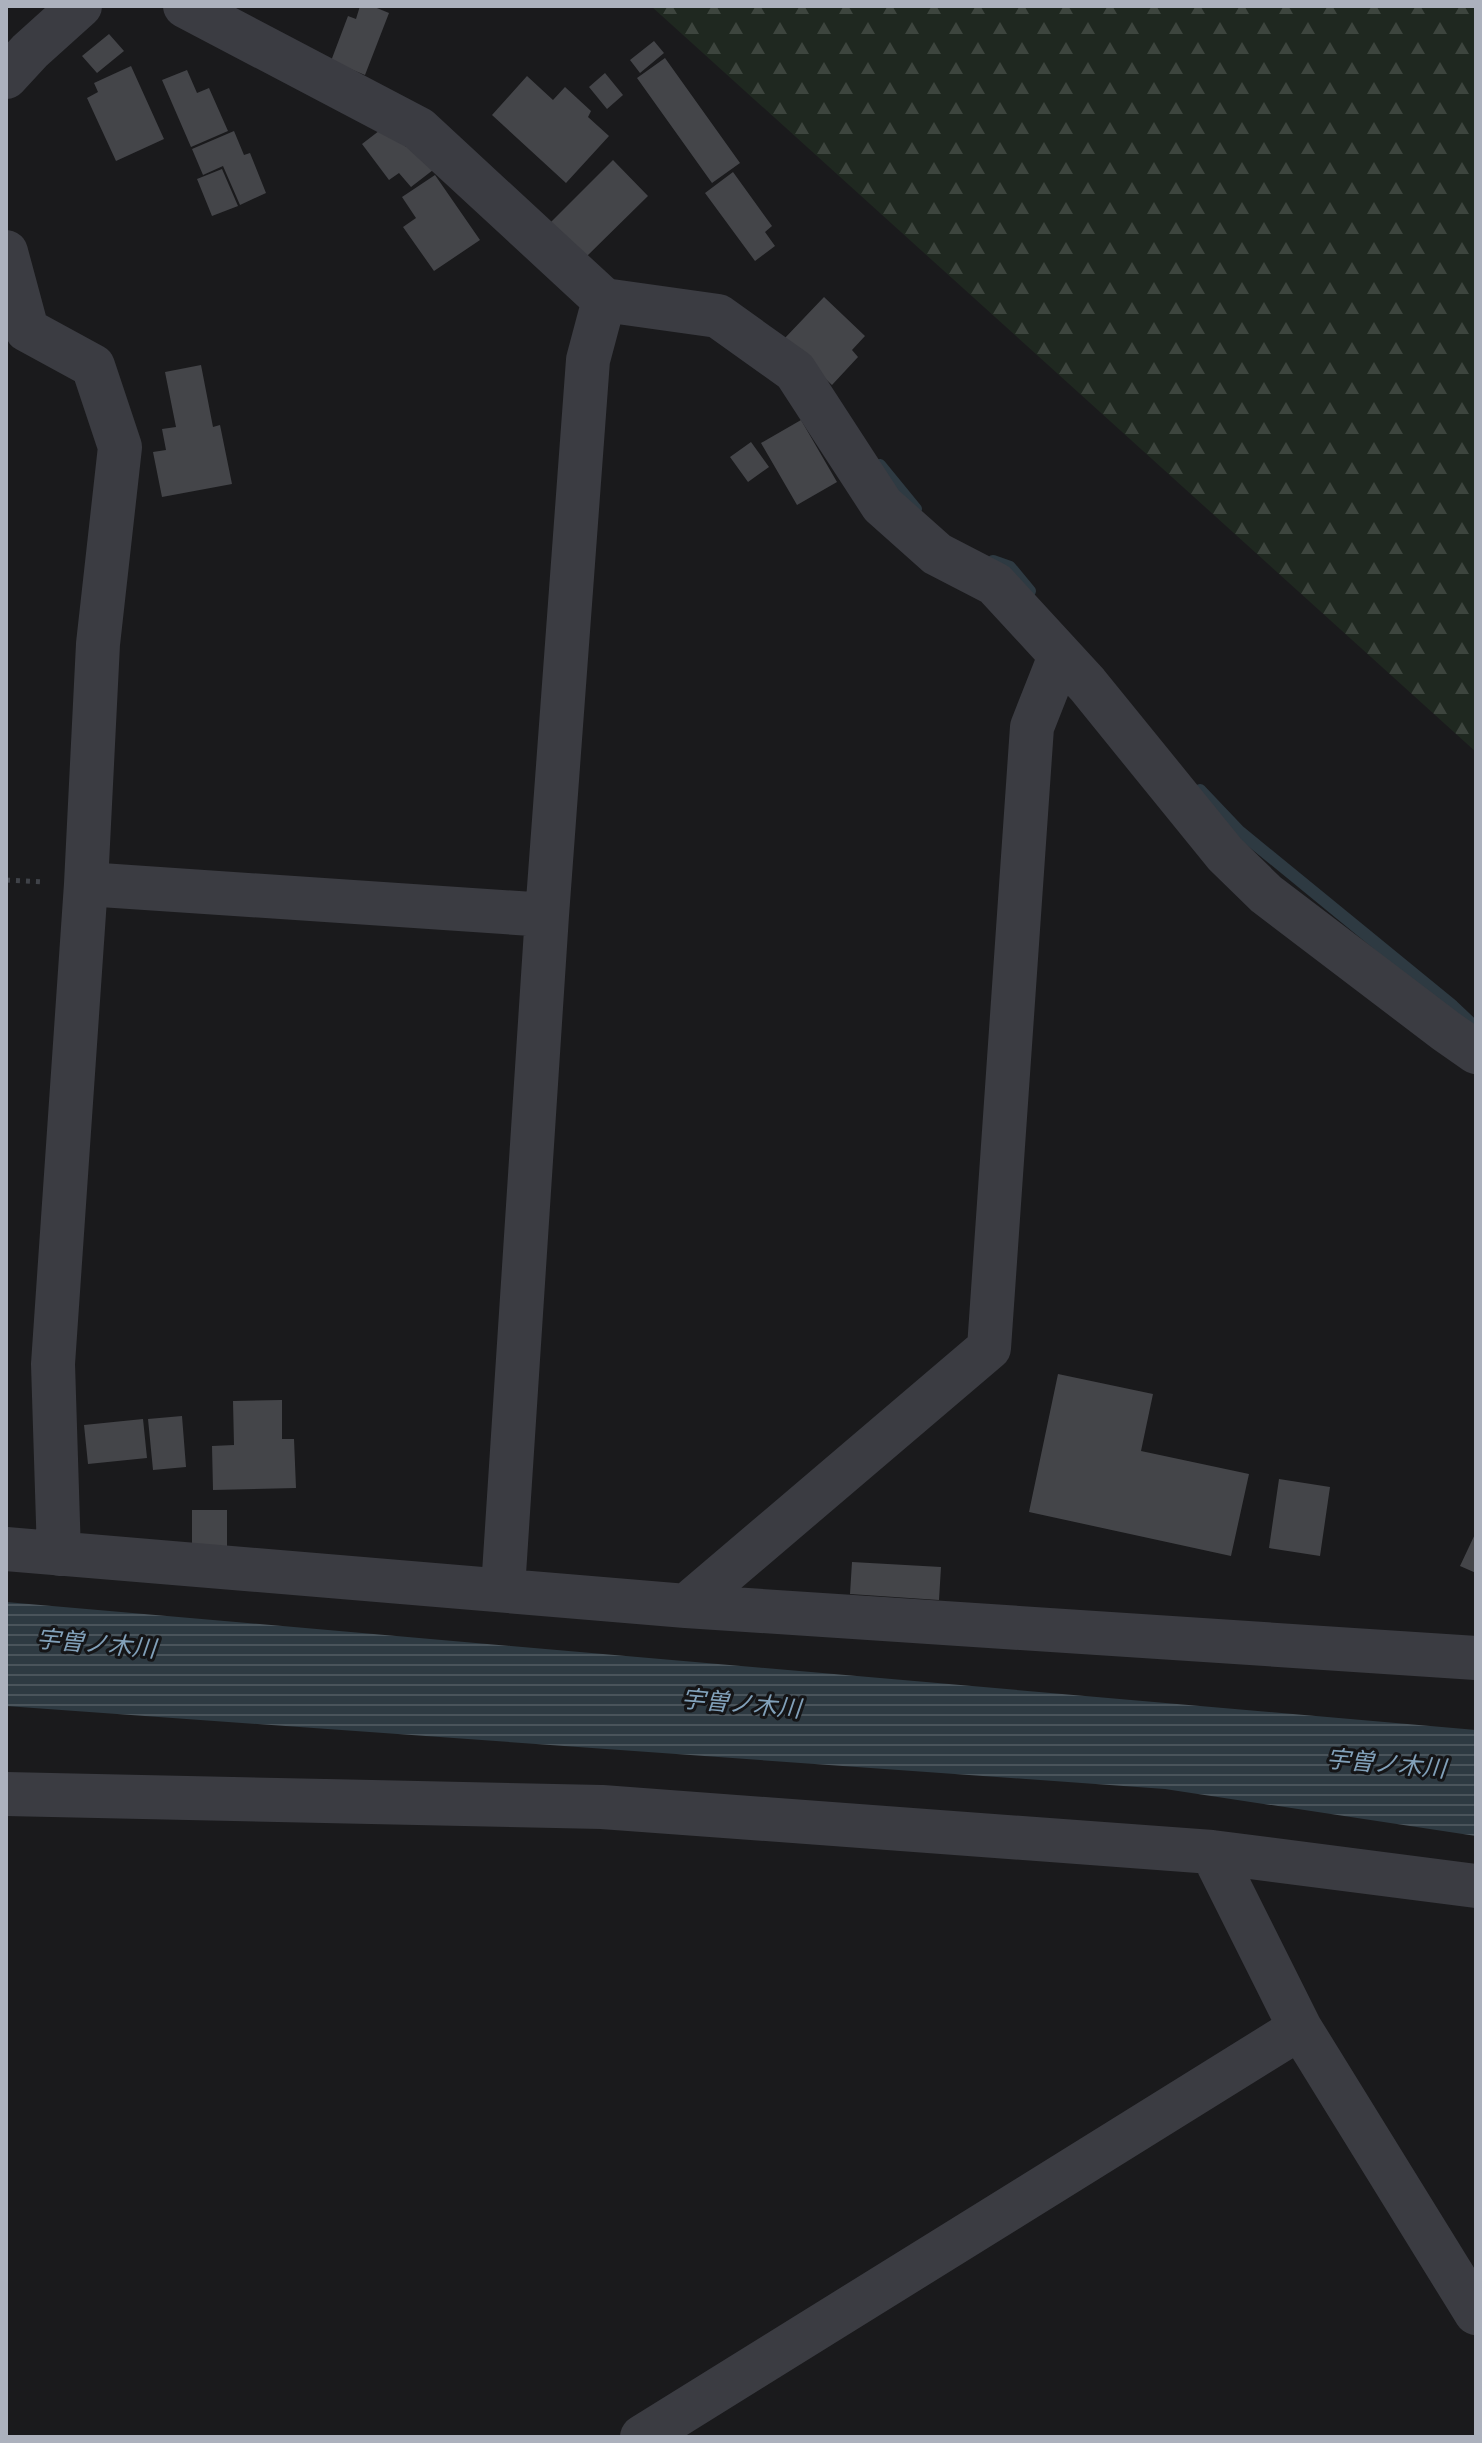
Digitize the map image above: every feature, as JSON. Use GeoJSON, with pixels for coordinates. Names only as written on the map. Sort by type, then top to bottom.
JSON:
{"type":"FeatureCollection","features":[{"type":"Feature","properties":{"kind":"street"},"geometry":{"type":"LineString","coordinates":[[6,77],[80,6]]}},
{"type":"Feature","properties":{"kind":"street"},"geometry":{"type":"LineString","coordinates":[[185,6],[419,129],[604,300],[718,316],[795,371],[882,505],[937,554],[995,584],[1087,684],[1225,854],[1266,894],[1476,1052]]}},
{"type":"Feature","properties":{"kind":"street"},"geometry":{"type":"LineString","coordinates":[[6,252],[27,330],[93,366],[120,447],[98,644],[86,884],[53,1364],[59,1554]]}},
{"type":"Feature","properties":{"kind":"street"},"geometry":{"type":"LineString","coordinates":[[503,1589],[547,915],[588,360],[604,300]]}},
{"type":"Feature","properties":{"kind":"street"},"geometry":{"type":"LineString","coordinates":[[686,1606],[989,1348],[1032,727],[1060,656]]}},
{"type":"Feature","properties":{"kind":"street"},"geometry":{"type":"LineString","coordinates":[[86,884],[547,915]]}},
{"type":"Feature","properties":{"kind":"street"},"geometry":{"type":"LineString","coordinates":[[6,1549],[686,1606],[1476,1658]]}},
{"type":"Feature","properties":{"kind":"street"},"geometry":{"type":"LineString","coordinates":[[6,1794],[602,1807],[1212,1852],[1476,1886]]}},
{"type":"Feature","properties":{"kind":"street"},"geometry":{"type":"LineString","coordinates":[[1212,1852],[1300,2028],[1476,2313]]}},
{"type":"Feature","properties":{"kind":"street"},"geometry":{"type":"LineString","coordinates":[[642,2437],[1300,2028]]}},
{"type":"Feature","properties":{"kind":"green space"},"geometry":{"type":"Polygon","coordinates":[[[651,6],[1476,6],[1476,752],[651,6]]]}},
{"type":"Feature","properties":{"kind":"water","name":"宇曽ノ木川"},"geometry":{"type":"Polygon","coordinates":[[[6,1602],[1476,1730],[1476,1836],[1165,1789],[6,1706],[6,1602]]]}},
{"type":"Feature","properties":{"kind":"building"},"geometry":{"type":"Polygon","coordinates":[[[360,6],[372,6],[389,13],[365,75],[331,61],[348,16],[356,19],[360,6]]]}},
{"type":"Feature","properties":{"kind":"building"},"geometry":{"type":"Polygon","coordinates":[[[109,34],[124,51],[97,73],[82,56],[109,34]]]}},
{"type":"Feature","properties":{"kind":"building"},"geometry":{"type":"Polygon","coordinates":[[[654,41],[664,53],[640,73],[630,60],[654,41]]]}},
{"type":"Feature","properties":{"kind":"building"},"geometry":{"type":"Polygon","coordinates":[[[665,58],[740,163],[712,183],[637,78],[665,58]]]}},
{"type":"Feature","properties":{"kind":"building"},"geometry":{"type":"Polygon","coordinates":[[[131,66],[164,139],[116,161],[87,98],[98,92],[94,83],[131,66]]]}},
{"type":"Feature","properties":{"kind":"building"},"geometry":{"type":"Polygon","coordinates":[[[187,70],[197,93],[209,88],[228,131],[191,147],[162,80],[187,70]]]}},
{"type":"Feature","properties":{"kind":"building"},"geometry":{"type":"Polygon","coordinates":[[[605,73],[623,95],[607,109],[589,87],[605,73]]]}},
{"type":"Feature","properties":{"kind":"building"},"geometry":{"type":"Polygon","coordinates":[[[527,76],[553,100],[565,87],[591,111],[588,117],[609,136],[566,183],[492,115],[527,76]]]}},
{"type":"Feature","properties":{"kind":"building"},"geometry":{"type":"Polygon","coordinates":[[[388,124],[406,147],[412,143],[433,170],[411,187],[399,173],[389,180],[362,144],[388,124]]]}},
{"type":"Feature","properties":{"kind":"building"},"geometry":{"type":"Polygon","coordinates":[[[234,131],[244,155],[250,153],[266,193],[240,205],[223,166],[203,175],[192,149],[234,131]]]}},
{"type":"Feature","properties":{"kind":"building"},"geometry":{"type":"Polygon","coordinates":[[[613,160],[648,196],[586,257],[551,222],[613,160]]]}},
{"type":"Feature","properties":{"kind":"building"},"geometry":{"type":"Polygon","coordinates":[[[222,169],[238,206],[212,216],[197,179],[222,169]]]}},
{"type":"Feature","properties":{"kind":"building"},"geometry":{"type":"Polygon","coordinates":[[[733,172],[772,226],[765,232],[775,246],[755,261],[705,193],[733,172]]]}},
{"type":"Feature","properties":{"kind":"building"},"geometry":{"type":"Polygon","coordinates":[[[435,175],[480,240],[434,271],[403,227],[416,218],[402,197],[435,175]]]}},
{"type":"Feature","properties":{"kind":"building"},"geometry":{"type":"Polygon","coordinates":[[[824,297],[865,336],[852,350],[858,357],[832,385],[784,339],[824,297]]]}},
{"type":"Feature","properties":{"kind":"building"},"geometry":{"type":"Polygon","coordinates":[[[201,365],[213,427],[220,425],[232,484],[162,497],[153,452],[166,450],[162,429],[176,427],[165,372],[201,365]]]}},
{"type":"Feature","properties":{"kind":"building"},"geometry":{"type":"Polygon","coordinates":[[[801,420],[837,482],[797,505],[761,443],[801,420]]]}},
{"type":"Feature","properties":{"kind":"building"},"geometry":{"type":"Polygon","coordinates":[[[751,442],[769,467],[748,482],[730,457],[751,442]]]}},
{"type":"Feature","properties":{"kind":"building"},"geometry":{"type":"Polygon","coordinates":[[[1058,1374],[1153,1394],[1141,1451],[1249,1474],[1231,1556],[1029,1512],[1058,1374]]]}},
{"type":"Feature","properties":{"kind":"building"},"geometry":{"type":"Polygon","coordinates":[[[282,1400],[282,1439],[294,1439],[296,1488],[213,1490],[212,1446],[234,1445],[233,1401],[282,1400]]]}},
{"type":"Feature","properties":{"kind":"building"},"geometry":{"type":"Polygon","coordinates":[[[182,1416],[186,1467],[153,1470],[148,1419],[182,1416]]]}},
{"type":"Feature","properties":{"kind":"building"},"geometry":{"type":"Polygon","coordinates":[[[143,1419],[147,1458],[88,1464],[84,1425],[143,1419]]]}},
{"type":"Feature","properties":{"kind":"building"},"geometry":{"type":"Polygon","coordinates":[[[1279,1479],[1330,1487],[1320,1556],[1269,1548],[1279,1479]]]}},
{"type":"Feature","properties":{"kind":"building"},"geometry":{"type":"Polygon","coordinates":[[[192,1510],[227,1510],[227,1546],[192,1546],[192,1510]]]}},
{"type":"Feature","properties":{"kind":"building"},"geometry":{"type":"Polygon","coordinates":[[[1476,1532],[1476,1573],[1460,1566],[1476,1532]]]}},
{"type":"Feature","properties":{"kind":"building"},"geometry":{"type":"Polygon","coordinates":[[[852,1562],[941,1567],[939,1600],[850,1594],[852,1562]]]}},
{"type":"Feature","properties":{"kind":"waterway"},"geometry":{"type":"LineString","coordinates":[[880,465],[916,509]]}},
{"type":"Feature","properties":{"kind":"waterway"},"geometry":{"type":"LineString","coordinates":[[993,561],[1010,567],[1030,591]]}},
{"type":"Feature","properties":{"kind":"waterway"},"geometry":{"type":"LineString","coordinates":[[1200,790],[1239,831],[1474,1026]]}}]}
